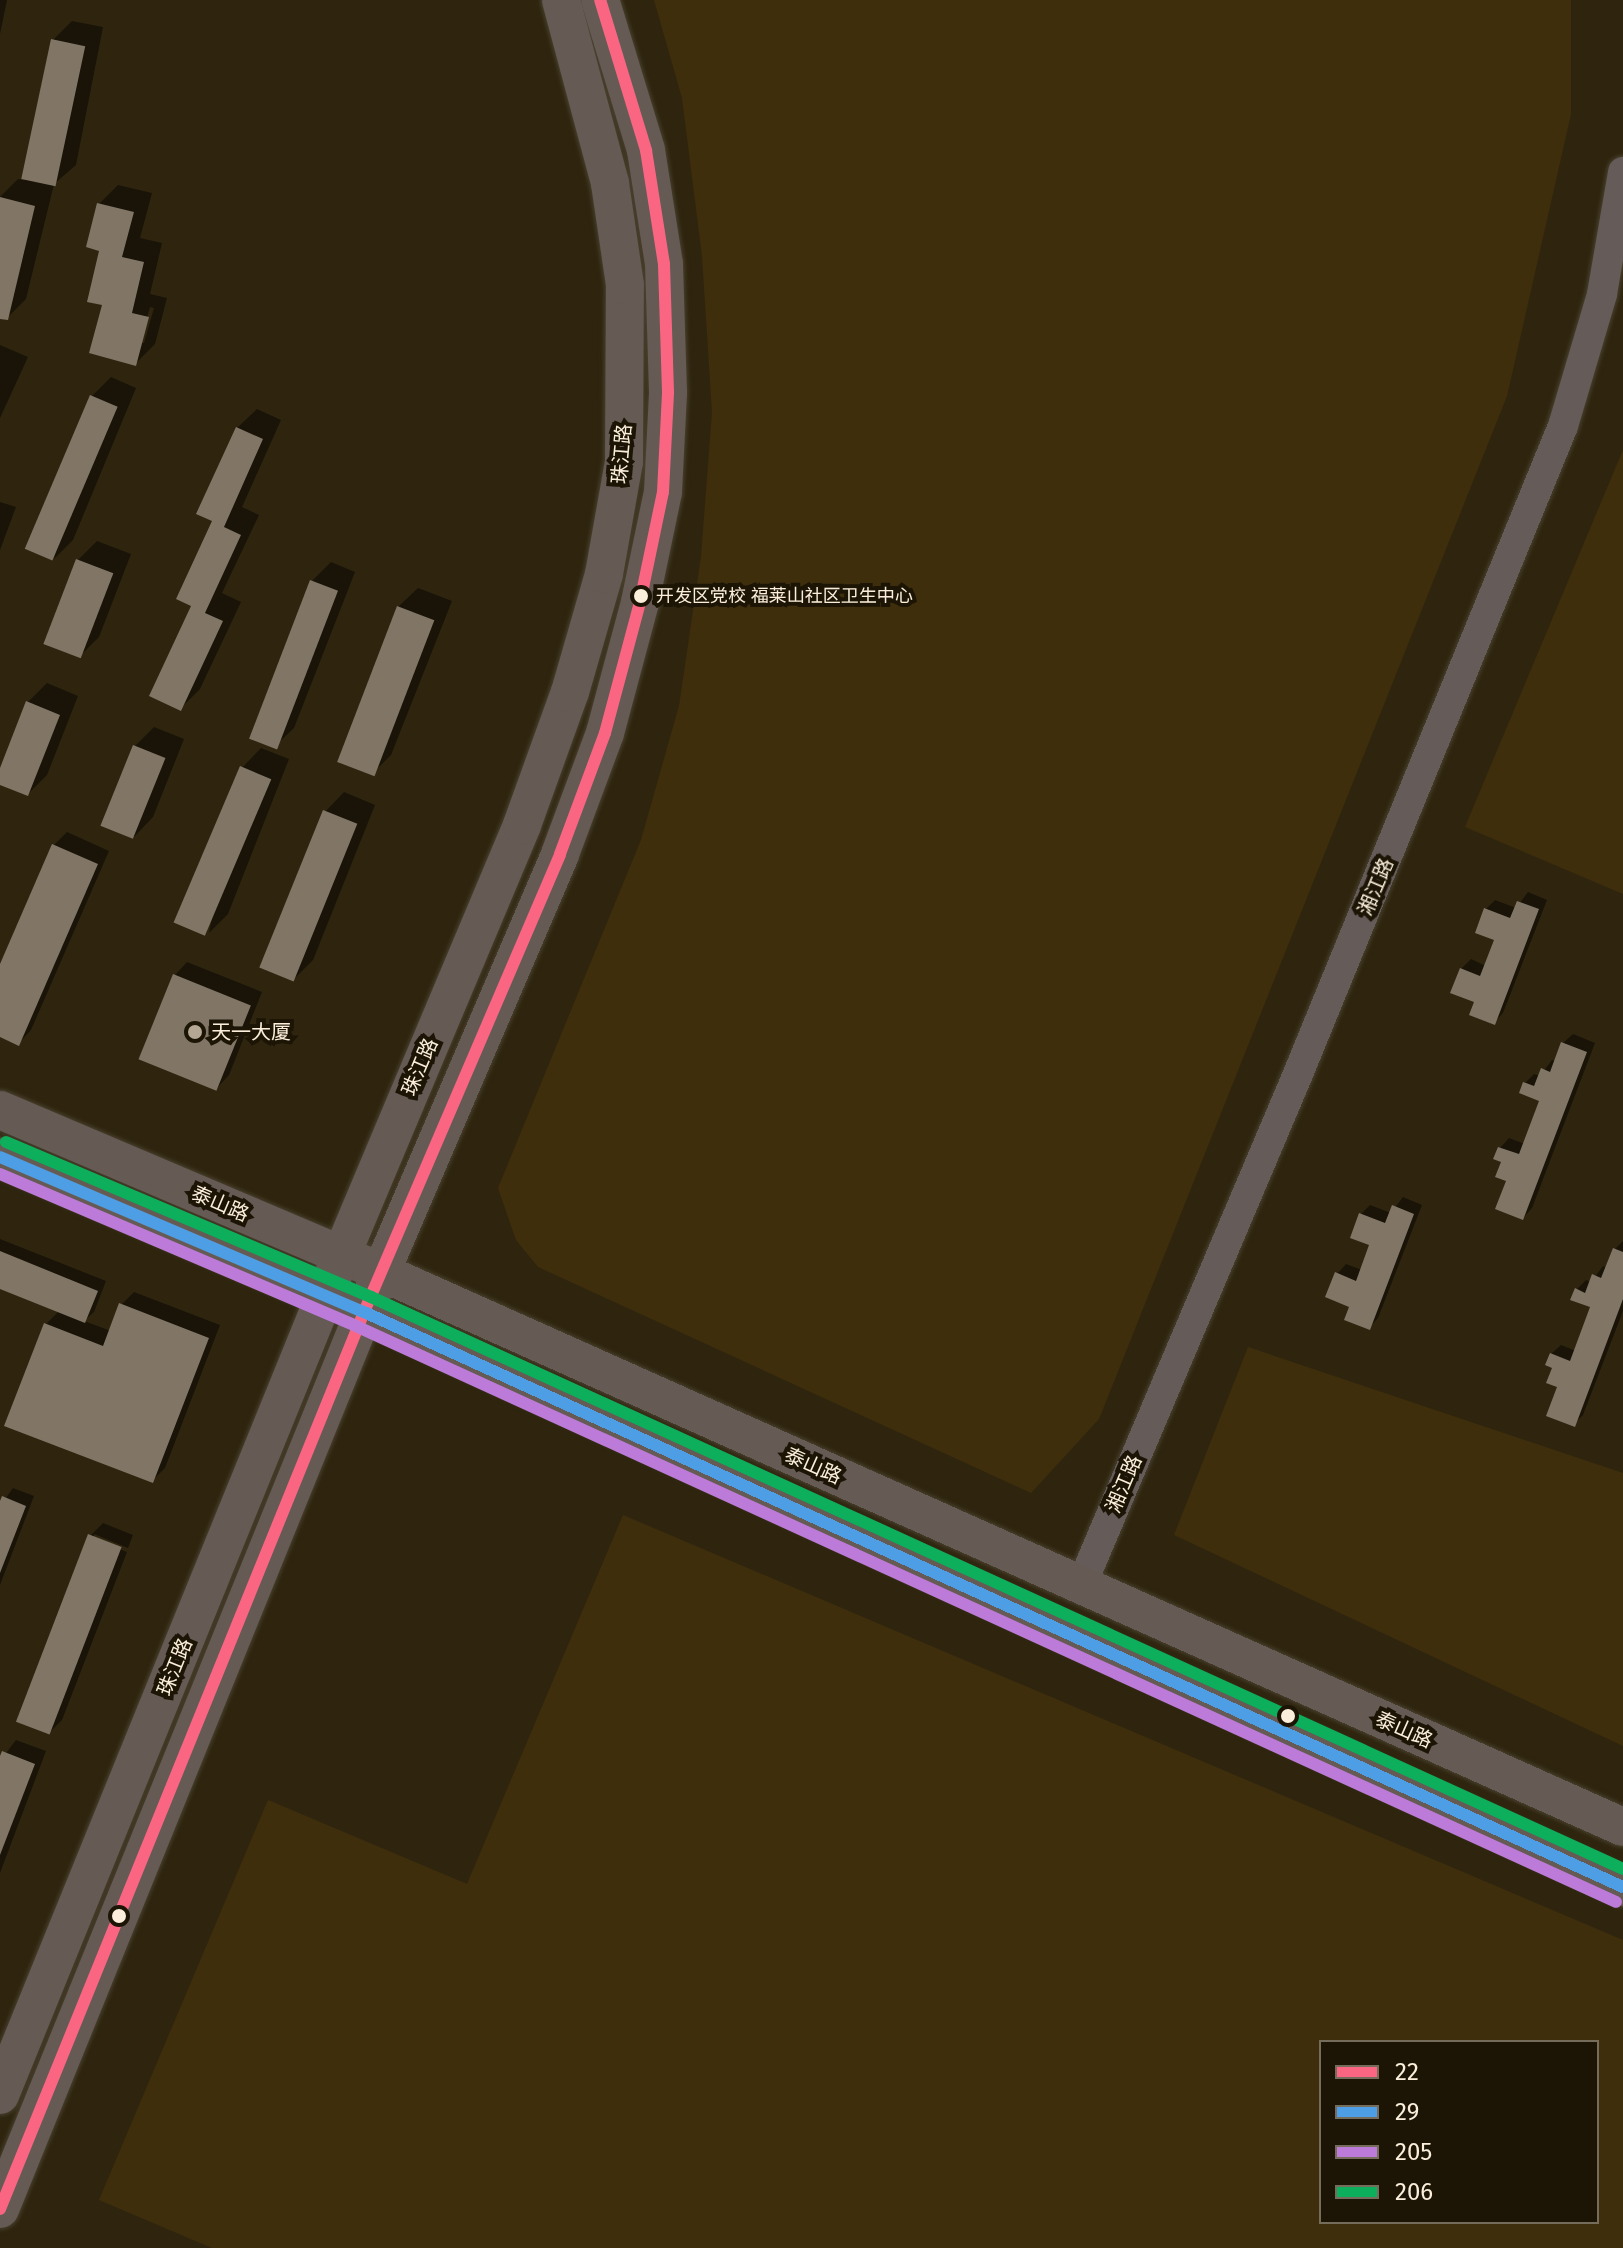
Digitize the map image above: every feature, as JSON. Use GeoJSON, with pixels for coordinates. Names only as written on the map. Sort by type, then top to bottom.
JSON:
{"type":"FeatureCollection","features":[{"type":"Feature","properties":{"kind":"main road","name":"珠江路"},"geometry":{"type":"LineString","coordinates":[[0,2095],[341,1256],[522,825],[570,692],[604,574],[624,462],[623,270],[610,183],[561,0]]}},
{"type":"Feature","properties":{"kind":"main road"},"geometry":{"type":"LineString","coordinates":[[0,2209],[364,1312],[560,854],[605,733],[640,602],[663,492],[668,392],[664,264],[646,150],[600,0]]}},
{"type":"Feature","properties":{"kind":"main road","name":"泰山路"},"geometry":{"type":"LineString","coordinates":[[0,1110],[381,1272],[1623,1827]]}},
{"type":"Feature","properties":{"kind":"main road"},"geometry":{"type":"LineString","coordinates":[[0,1157],[364,1312],[1623,1887]]}},
{"type":"Feature","properties":{"kind":"street","name":"湘江路"},"geometry":{"type":"LineString","coordinates":[[1081,1586],[1335,986],[1563,426],[1602,294],[1623,172]]}},
{"type":"Feature","properties":{"kind":"shaded area"},"geometry":{"type":"Polygon","coordinates":[[[654,0],[1571,0],[1571,114],[1507,396],[1099,1419],[1031,1493],[538,1267],[516,1240],[498,1188],[641,840],[679,706],[701,557],[712,412],[702,256],[682,98],[654,0]]]}},
{"type":"Feature","properties":{"kind":"shaded area"},"geometry":{"type":"Polygon","coordinates":[[[1623,450],[1623,894],[1465,827],[1623,450]]]}},
{"type":"Feature","properties":{"kind":"shaded area"},"geometry":{"type":"Polygon","coordinates":[[[1248,1347],[1623,1473],[1623,1746],[1174,1535],[1248,1347]]]}},
{"type":"Feature","properties":{"kind":"shaded area"},"geometry":{"type":"Polygon","coordinates":[[[623,1515],[1623,1940],[1623,2248],[212,2248],[99,2200],[268,1800],[467,1884],[623,1515]]]}},
{"type":"Feature","properties":{"kind":"building"},"geometry":{"type":"Polygon","coordinates":[[[51,39],[85,46],[56,186],[21,179],[51,39]]]}},
{"type":"Feature","properties":{"kind":"building"},"geometry":{"type":"Polygon","coordinates":[[[0,197],[35,206],[8,320],[0,319],[0,197]]]}},
{"type":"Feature","properties":{"kind":"building"},"geometry":{"type":"Polygon","coordinates":[[[97,203],[134,212],[122,257],[144,262],[132,313],[149,317],[136,366],[89,353],[102,305],[87,302],[99,251],[86,247],[97,203]]]}},
{"type":"Feature","properties":{"kind":"building"},"geometry":{"type":"Polygon","coordinates":[[[90,395],[118,407],[52,560],[25,549],[90,395]]]}},
{"type":"Feature","properties":{"kind":"building"},"geometry":{"type":"Polygon","coordinates":[[[236,427],[263,439],[224,527],[241,535],[205,613],[223,621],[181,711],[149,696],[191,606],[176,599],[212,521],[196,514],[236,427]]]}},
{"type":"Feature","properties":{"kind":"building"},"geometry":{"type":"Polygon","coordinates":[[[76,559],[113,573],[81,658],[43,644],[76,559]]]}},
{"type":"Feature","properties":{"kind":"building"},"geometry":{"type":"Polygon","coordinates":[[[310,580],[338,591],[277,749],[249,739],[310,580]]]}},
{"type":"Feature","properties":{"kind":"building"},"geometry":{"type":"Polygon","coordinates":[[[397,606],[434,620],[374,776],[337,762],[397,606]]]}},
{"type":"Feature","properties":{"kind":"building"},"geometry":{"type":"Polygon","coordinates":[[[26,701],[60,715],[28,796],[0,785],[0,768],[26,701]]]}},
{"type":"Feature","properties":{"kind":"building"},"geometry":{"type":"Polygon","coordinates":[[[133,745],[165,758],[133,839],[100,826],[133,745]]]}},
{"type":"Feature","properties":{"kind":"building"},"geometry":{"type":"Polygon","coordinates":[[[240,766],[271,779],[205,936],[174,922],[240,766]]]}},
{"type":"Feature","properties":{"kind":"building"},"geometry":{"type":"Polygon","coordinates":[[[323,810],[357,824],[294,981],[259,968],[323,810]]]}},
{"type":"Feature","properties":{"kind":"building"},"geometry":{"type":"Polygon","coordinates":[[[52,844],[98,864],[19,1046],[0,1037],[0,964],[52,844]]]}},
{"type":"Feature","properties":{"kind":"building"},"geometry":{"type":"Polygon","coordinates":[[[1517,901],[1539,909],[1495,1025],[1469,1015],[1474,1002],[1450,993],[1460,968],[1480,976],[1494,940],[1475,933],[1484,908],[1510,918],[1517,901]]]}},
{"type":"Feature","properties":{"kind":"building","name":"天一大厦"},"geometry":{"type":"Polygon","coordinates":[[[173,974],[251,1005],[216,1091],[139,1059],[173,974]]]}},
{"type":"Feature","properties":{"kind":"building"},"geometry":{"type":"Polygon","coordinates":[[[1561,1042],[1587,1052],[1523,1220],[1495,1209],[1506,1181],[1495,1177],[1501,1162],[1493,1159],[1498,1147],[1519,1154],[1539,1101],[1519,1093],[1523,1082],[1534,1086],[1541,1068],[1550,1072],[1561,1042]]]}},
{"type":"Feature","properties":{"kind":"building"},"geometry":{"type":"Polygon","coordinates":[[[1392,1205],[1414,1214],[1370,1330],[1344,1320],[1349,1307],[1325,1297],[1335,1272],[1356,1281],[1369,1245],[1350,1238],[1359,1213],[1385,1223],[1392,1205]]]}},
{"type":"Feature","properties":{"kind":"building"},"geometry":{"type":"Polygon","coordinates":[[[1613,1248],[1623,1252],[1623,1299],[1575,1427],[1546,1416],[1557,1387],[1546,1383],[1552,1368],[1545,1365],[1550,1353],[1570,1361],[1590,1307],[1570,1300],[1575,1288],[1585,1293],[1592,1274],[1601,1278],[1613,1248]]]}},
{"type":"Feature","properties":{"kind":"building"},"geometry":{"type":"Polygon","coordinates":[[[0,1251],[98,1291],[85,1323],[0,1289],[0,1251]]]}},
{"type":"Feature","properties":{"kind":"building"},"geometry":{"type":"Polygon","coordinates":[[[119,1303],[209,1338],[153,1483],[4,1426],[44,1323],[103,1346],[119,1303]]]}},
{"type":"Feature","properties":{"kind":"building"},"geometry":{"type":"Polygon","coordinates":[[[2,1496],[26,1506],[0,1573],[0,1501],[2,1496]]]}},
{"type":"Feature","properties":{"kind":"building"},"geometry":{"type":"Polygon","coordinates":[[[88,1534],[122,1547],[50,1735],[16,1722],[88,1534]]]}},
{"type":"Feature","properties":{"kind":"building"},"geometry":{"type":"Polygon","coordinates":[[[2,1751],[35,1764],[0,1855],[0,1756],[2,1751]]]}},
{"type":"Feature","properties":{"kind":"transit line","name":"22"},"geometry":{"type":"LineString","coordinates":[[0,2209],[364,1312],[560,854],[605,733],[640,602],[663,492],[668,392],[664,264],[646,150],[600,0]]}},
{"type":"Feature","properties":{"kind":"transit line","name":"206"},"geometry":{"type":"LineString","coordinates":[[6,1142],[371,1297],[1623,1869]]}},
{"type":"Feature","properties":{"kind":"transit line","name":"29"},"geometry":{"type":"LineString","coordinates":[[0,1157],[364,1312],[1623,1887]]}},
{"type":"Feature","properties":{"kind":"transit line","name":"205"},"geometry":{"type":"LineString","coordinates":[[0,1174],[358,1327],[1616,1902]]}},
{"type":"Feature","properties":{"kind":"place","name":"开发区党校 福莱山社区卫生中心"},"geometry":{"type":"Point","coordinates":[641,596]}},
{"type":"Feature","properties":{"kind":"place","name":"天一大厦"},"geometry":{"type":"Point","coordinates":[195,1032]}}]}
